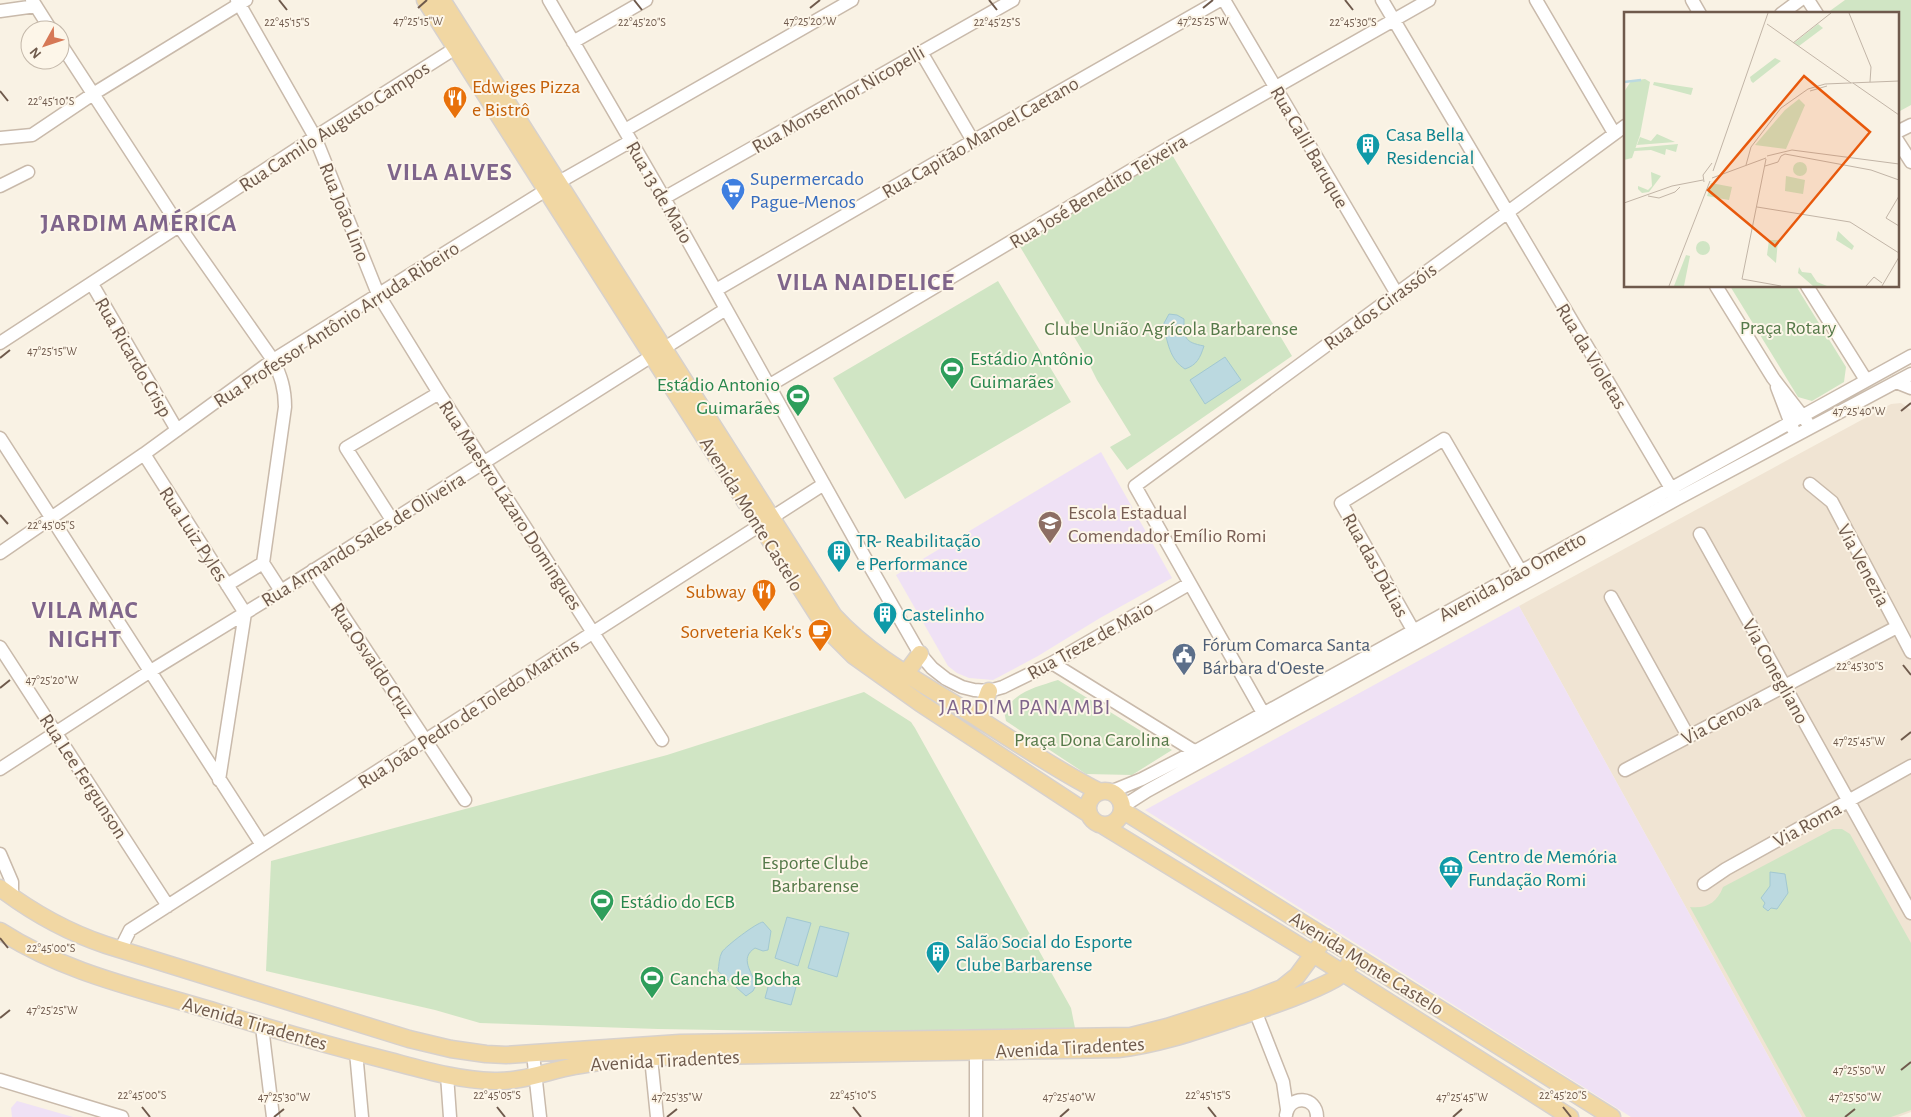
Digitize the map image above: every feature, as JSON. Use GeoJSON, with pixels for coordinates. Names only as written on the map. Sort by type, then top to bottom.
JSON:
{"type":"FeatureCollection","features":[{"type":"Feature","properties":{"kind":"main road","name":"Avenida Monte Castelo"},"geometry":{"type":"LineString","coordinates":[[426,0],[462,44],[766,522],[834,616],[865,646],[906,673],[1069,776],[1105,792]]}},
{"type":"Feature","properties":{"kind":"main road","name":"Avenida Monte Castelo"},"geometry":{"type":"LineString","coordinates":[[442,0],[462,44]]}},
{"type":"Feature","properties":{"kind":"main road","name":"Avenida Monte Castelo"},"geometry":{"type":"LineString","coordinates":[[766,522],[814,612],[826,628],[854,656],[920,703],[1096,820],[1343,972],[1570,1117]]}},
{"type":"Feature","properties":{"kind":"main road"},"geometry":{"type":"LineString","coordinates":[[906,673],[920,654]]}},
{"type":"Feature","properties":{"kind":"main road"},"geometry":{"type":"LineString","coordinates":[[979,718],[989,691]]}},
{"type":"Feature","properties":{"kind":"main road"},"geometry":{"type":"LineString","coordinates":[[1105,792],[1118,798],[1122,808],[1118,820],[1108,825],[1096,820],[1089,804],[1091,799],[1105,792]]}},
{"type":"Feature","properties":{"kind":"main road","name":"Avenida Monte Castelo"},"geometry":{"type":"LineString","coordinates":[[1122,808],[1612,1117]]}},
{"type":"Feature","properties":{"kind":"main road","name":"Avenida Tiradentes"},"geometry":{"type":"LineString","coordinates":[[6,892],[38,915],[70,931],[120,950],[409,1040],[450,1049],[486,1054],[650,1052]]}},
{"type":"Feature","properties":{"kind":"main road","name":"Avenida Tiradentes"},"geometry":{"type":"LineString","coordinates":[[0,931],[38,953],[85,973],[262,1027],[447,1075],[495,1081],[536,1076],[680,1044],[976,1045],[1118,1049],[1136,1047],[1170,1039],[1253,1006],[1313,989],[1335,979],[1343,972]]}},
{"type":"Feature","properties":{"kind":"main road","name":"Avenida Tiradentes"},"geometry":{"type":"LineString","coordinates":[[1253,1006],[1290,983],[1326,938]]}},
{"type":"Feature","properties":{"kind":"main road"},"geometry":{"type":"LineString","coordinates":[[1343,972],[1354,956]]}},
{"type":"Feature","properties":{"kind":"main road"},"geometry":{"type":"LineString","coordinates":[[1313,989],[1339,986],[1366,987]]}},
{"type":"Feature","properties":{"kind":"street","name":"Rua 13 de Maio"},"geometry":{"type":"LineString","coordinates":[[549,0],[770,385]]}},
{"type":"Feature","properties":{"kind":"street"},"geometry":{"type":"LineString","coordinates":[[573,42],[646,0]]}},
{"type":"Feature","properties":{"kind":"street","name":"Rua Professor Antônio Arruda Ribeiro"},"geometry":{"type":"LineString","coordinates":[[0,553],[144,454],[272,360],[552,186],[628,136],[852,0]]}},
{"type":"Feature","properties":{"kind":"street","name":"Rua Monsenhor Nicopelli"},"geometry":{"type":"LineString","coordinates":[[664,198],[1013,0]]}},
{"type":"Feature","properties":{"kind":"street","name":"Rua Capitão Manoel Caetano"},"geometry":{"type":"LineString","coordinates":[[716,290],[973,140],[1220,0]]}},
{"type":"Feature","properties":{"kind":"street","name":"Rua Calil Baruque"},"geometry":{"type":"LineString","coordinates":[[1224,0],[1397,294]]}},
{"type":"Feature","properties":{"kind":"street","name":"Rua da Violetas"},"geometry":{"type":"LineString","coordinates":[[1382,0],[1677,499]]}},
{"type":"Feature","properties":{"kind":"street","name":"Rua José Benedito Teixeira"},"geometry":{"type":"LineString","coordinates":[[770,385],[1172,146],[1429,0]]}},
{"type":"Feature","properties":{"kind":"street"},"geometry":{"type":"LineString","coordinates":[[1536,0],[1620,129]]}},
{"type":"Feature","properties":{"kind":"street"},"geometry":{"type":"LineString","coordinates":[[1692,0],[1699,12]]}},
{"type":"Feature","properties":{"kind":"street"},"geometry":{"type":"LineString","coordinates":[[1784,12],[1800,0]]}},
{"type":"Feature","properties":{"kind":"street"},"geometry":{"type":"LineString","coordinates":[[1808,0],[1816,12]]}},
{"type":"Feature","properties":{"kind":"street"},"geometry":{"type":"LineString","coordinates":[[0,138],[32,135],[93,94],[241,1]]}},
{"type":"Feature","properties":{"kind":"street","name":"Rua João Lino"},"geometry":{"type":"LineString","coordinates":[[241,1],[315,137],[378,294]]}},
{"type":"Feature","properties":{"kind":"street"},"geometry":{"type":"LineString","coordinates":[[0,10],[34,3],[45,20]]}},
{"type":"Feature","properties":{"kind":"street","name":"Rua Camilo Augusto Campos"},"geometry":{"type":"LineString","coordinates":[[0,343],[315,137],[462,44]]}},
{"type":"Feature","properties":{"kind":"street"},"geometry":{"type":"LineString","coordinates":[[920,52],[973,140]]}},
{"type":"Feature","properties":{"kind":"street"},"geometry":{"type":"LineString","coordinates":[[70,58],[179,226],[279,372],[285,390],[285,407],[263,563],[281,591]]}},
{"type":"Feature","properties":{"kind":"street"},"geometry":{"type":"LineString","coordinates":[[1898,132],[1911,125]]}},
{"type":"Feature","properties":{"kind":"street","name":"Rua dos Girassóis"},"geometry":{"type":"LineString","coordinates":[[1189,584],[1134,486],[1620,129]]}},
{"type":"Feature","properties":{"kind":"street"},"geometry":{"type":"LineString","coordinates":[[1898,142],[1911,162]]}},
{"type":"Feature","properties":{"kind":"street"},"geometry":{"type":"LineString","coordinates":[[0,186],[28,172]]}},
{"type":"Feature","properties":{"kind":"street","name":"Rua Ricardo Crisp"},"geometry":{"type":"LineString","coordinates":[[92,284],[177,430]]}},
{"type":"Feature","properties":{"kind":"street"},"geometry":{"type":"LineString","coordinates":[[1717,288],[1774,378],[1803,414],[1811,428]]}},
{"type":"Feature","properties":{"kind":"street"},"geometry":{"type":"LineString","coordinates":[[1808,288],[1866,380]]}},
{"type":"Feature","properties":{"kind":"street","name":"Rua Maestro Lázaro Domingues"},"geometry":{"type":"LineString","coordinates":[[378,294],[439,393],[662,740]]}},
{"type":"Feature","properties":{"kind":"street","name":"Rua Armando Sales de Oliveira"},"geometry":{"type":"LineString","coordinates":[[0,769],[149,672],[281,591],[726,308]]}},
{"type":"Feature","properties":{"kind":"street","name":"Avenida João Ometto"},"geometry":{"type":"LineString","coordinates":[[1416,636],[1520,570],[1911,356]]}},
{"type":"Feature","properties":{"kind":"street","name":"Avenida João Ometto"},"geometry":{"type":"LineString","coordinates":[[1122,808],[1148,790],[1206,760],[1267,719],[1416,636],[1527,582],[1677,499],[1911,374]]}},
{"type":"Feature","properties":{"kind":"street"},"geometry":{"type":"LineString","coordinates":[[1774,378],[1789,422],[1797,435]]}},
{"type":"Feature","properties":{"kind":"street"},"geometry":{"type":"LineString","coordinates":[[1896,382],[1911,388]]}},
{"type":"Feature","properties":{"kind":"street","name":"Rua Treze de Maio"},"geometry":{"type":"LineString","coordinates":[[770,385],[920,654],[932,668],[946,679],[962,687],[989,691],[1003,687],[1052,663],[1189,584]]}},
{"type":"Feature","properties":{"kind":"street"},"geometry":{"type":"LineString","coordinates":[[392,520],[346,448],[439,393]]}},
{"type":"Feature","properties":{"kind":"street"},"geometry":{"type":"LineString","coordinates":[[0,438],[262,845]]}},
{"type":"Feature","properties":{"kind":"street","name":"Rua das DáLias"},"geometry":{"type":"LineString","coordinates":[[1416,636],[1341,503],[1444,439],[1527,582]]}},
{"type":"Feature","properties":{"kind":"street","name":"Rua Luiz Pyles"},"geometry":{"type":"LineString","coordinates":[[144,454],[245,613]]}},
{"type":"Feature","properties":{"kind":"street","name":"Rua João Pedro de Toledo Martins"},"geometry":{"type":"LineString","coordinates":[[120,950],[130,930],[824,484]]}},
{"type":"Feature","properties":{"kind":"street","name":"Via Venezia"},"geometry":{"type":"LineString","coordinates":[[1810,484],[1832,502],[1911,652]]}},
{"type":"Feature","properties":{"kind":"street","name":"Via Conegliano"},"geometry":{"type":"LineString","coordinates":[[1700,534],[1911,913]]}},
{"type":"Feature","properties":{"kind":"street"},"geometry":{"type":"LineString","coordinates":[[227,585],[263,563]]}},
{"type":"Feature","properties":{"kind":"street","name":"Rua Osvaldo Cruz"},"geometry":{"type":"LineString","coordinates":[[313,570],[465,800]]}},
{"type":"Feature","properties":{"kind":"street"},"geometry":{"type":"LineString","coordinates":[[1189,584],[1267,719]]}},
{"type":"Feature","properties":{"kind":"street"},"geometry":{"type":"LineString","coordinates":[[1611,598],[1688,736]]}},
{"type":"Feature","properties":{"kind":"street"},"geometry":{"type":"LineString","coordinates":[[219,780],[245,613]]}},
{"type":"Feature","properties":{"kind":"street","name":"Via Genova"},"geometry":{"type":"LineString","coordinates":[[1625,770],[1897,627]]}},
{"type":"Feature","properties":{"kind":"street","name":"Rua Lee Fergunson"},"geometry":{"type":"LineString","coordinates":[[0,647],[168,906]]}},
{"type":"Feature","properties":{"kind":"street"},"geometry":{"type":"LineString","coordinates":[[1052,663],[1206,760]]}},
{"type":"Feature","properties":{"kind":"street","name":"Avenida João Ometto"},"geometry":{"type":"LineString","coordinates":[[1105,792],[1142,779],[1194,752],[1267,719]]}},
{"type":"Feature","properties":{"kind":"street","name":"Via Roma"},"geometry":{"type":"LineString","coordinates":[[1704,884],[1726,869],[1911,766]]}},
{"type":"Feature","properties":{"kind":"street"},"geometry":{"type":"LineString","coordinates":[[0,854],[12,882],[6,892]]}},
{"type":"Feature","properties":{"kind":"street"},"geometry":{"type":"LineString","coordinates":[[1253,1006],[1282,1082],[1287,1113]]}},
{"type":"Feature","properties":{"kind":"street"},"geometry":{"type":"LineString","coordinates":[[262,1027],[272,1117]]}},
{"type":"Feature","properties":{"kind":"street"},"geometry":{"type":"LineString","coordinates":[[976,1045],[976,1117]]}},
{"type":"Feature","properties":{"kind":"street"},"geometry":{"type":"LineString","coordinates":[[356,1052],[362,1117]]}},
{"type":"Feature","properties":{"kind":"street"},"geometry":{"type":"LineString","coordinates":[[650,1052],[657,1117]]}},
{"type":"Feature","properties":{"kind":"street"},"geometry":{"type":"LineString","coordinates":[[533,1054],[540,1117]]}},
{"type":"Feature","properties":{"kind":"street"},"geometry":{"type":"LineString","coordinates":[[447,1075],[450,1117]]}},
{"type":"Feature","properties":{"kind":"street"},"geometry":{"type":"LineString","coordinates":[[0,1080],[122,1117]]}},
{"type":"Feature","properties":{"kind":"street"},"geometry":{"type":"LineString","coordinates":[[1282,1082],[1298,1100]]}},
{"type":"Feature","properties":{"kind":"street"},"geometry":{"type":"LineString","coordinates":[[1287,1113],[1294,1102],[1298,1100],[1308,1101],[1316,1113],[1328,1117]]}},
{"type":"Feature","properties":{"kind":"shaded area"},"geometry":{"type":"Polygon","coordinates":[[[1901,403],[1911,410],[1911,1112],[1898,1117],[1802,1117],[1519,606],[1891,404],[1901,403]]]}},
{"type":"Feature","properties":{"kind":"shaded area","name":"Escola Estadual Comendador Emílio Romi"},"geometry":{"type":"Polygon","coordinates":[[[1101,452],[1172,578],[993,680],[969,678],[957,673],[948,666],[896,575],[1101,452]]]}},
{"type":"Feature","properties":{"kind":"shaded area"},"geometry":{"type":"Polygon","coordinates":[[[1519,606],[1802,1117],[1631,1117],[1145,810],[1519,606]]]}},
{"type":"Feature","properties":{"kind":"shaded area"},"geometry":{"type":"Polygon","coordinates":[[[17,1101],[73,1117],[12,1117],[11,1108],[17,1101]]]}},
{"type":"Feature","properties":{"kind":"green space"},"geometry":{"type":"Polygon","coordinates":[[[1845,0],[1911,0],[1911,105],[1900,111],[1898,108],[1898,12],[1828,12],[1845,0]]]}},
{"type":"Feature","properties":{"kind":"green space","name":"Clube União Agrícola Barbarense"},"geometry":{"type":"Polygon","coordinates":[[[1171,153],[1292,356],[1127,470],[1110,447],[1131,435],[1019,245],[1171,153]]]}},
{"type":"Feature","properties":{"kind":"green space","name":"Estádio Antônio Guimarães"},"geometry":{"type":"Polygon","coordinates":[[[998,281],[1071,402],[905,499],[833,378],[998,281]]]}},
{"type":"Feature","properties":{"kind":"green space","name":"Praça Rotary"},"geometry":{"type":"Polygon","coordinates":[[[1731,288],[1797,288],[1846,367],[1844,382],[1812,401],[1798,397],[1731,288]]]}},
{"type":"Feature","properties":{"kind":"green space","name":"Praça Dona Carolina"},"geometry":{"type":"Polygon","coordinates":[[[1058,680],[1172,750],[1132,775],[1086,774],[1006,721],[1004,711],[1021,694],[1058,680]]]}},
{"type":"Feature","properties":{"kind":"green space","name":"Esporte Clube Barbarense"},"geometry":{"type":"Polygon","coordinates":[[[864,692],[911,722],[915,728],[1071,1008],[1075,1028],[1044,1030],[972,1029],[885,1033],[658,1029],[480,1023],[435,1010],[266,971],[271,861],[667,755],[864,692]]]}},
{"type":"Feature","properties":{"kind":"green space"},"geometry":{"type":"Polygon","coordinates":[[[1833,829],[1842,829],[1850,834],[1911,943],[1911,1110],[1891,1117],[1806,1117],[1690,907],[1701,907],[1710,904],[1718,897],[1723,887],[1833,829]]]}},
{"type":"Feature","properties":{"kind":"water"},"geometry":{"type":"Polygon","coordinates":[[[1169,314],[1177,315],[1184,319],[1184,331],[1189,341],[1204,346],[1198,360],[1185,369],[1172,355],[1168,344],[1163,325],[1169,314]]]}},
{"type":"Feature","properties":{"kind":"water"},"geometry":{"type":"Polygon","coordinates":[[[1225,357],[1241,380],[1205,404],[1190,380],[1225,357]]]}},
{"type":"Feature","properties":{"kind":"water"},"geometry":{"type":"Polygon","coordinates":[[[1770,872],[1785,874],[1788,893],[1777,909],[1771,908],[1768,911],[1763,907],[1765,903],[1761,898],[1770,886],[1770,872]]]}},
{"type":"Feature","properties":{"kind":"water"},"geometry":{"type":"Polygon","coordinates":[[[787,917],[811,923],[798,966],[775,958],[787,917]]]}},
{"type":"Feature","properties":{"kind":"water"},"geometry":{"type":"Polygon","coordinates":[[[763,922],[771,931],[768,950],[763,951],[755,948],[748,956],[748,965],[756,985],[753,991],[746,996],[718,971],[720,956],[735,940],[754,926],[763,922]]]}},
{"type":"Feature","properties":{"kind":"water"},"geometry":{"type":"Polygon","coordinates":[[[820,926],[849,933],[837,977],[808,968],[820,926]]]}},
{"type":"Feature","properties":{"kind":"water"},"geometry":{"type":"Polygon","coordinates":[[[770,980],[796,987],[791,1005],[765,998],[770,980]]]}},
{"type":"Feature","properties":{"kind":"place","name":"Edwiges Pizza e Bistrô"},"geometry":{"type":"Point","coordinates":[455,119]}},
{"type":"Feature","properties":{"kind":"place","name":"Casa Bella Residencial"},"geometry":{"type":"Point","coordinates":[1368,166]}},
{"type":"Feature","properties":{"kind":"place","name":"Supermercado Pague-Menos"},"geometry":{"type":"Point","coordinates":[733,211]}},
{"type":"Feature","properties":{"kind":"place","name":"Estádio Antônio Guimarães"},"geometry":{"type":"Point","coordinates":[952,390]}},
{"type":"Feature","properties":{"kind":"place","name":"Estádio Antonio Guimarães"},"geometry":{"type":"Point","coordinates":[798,417]}},
{"type":"Feature","properties":{"kind":"place","name":"Escola Estadual Comendador Emílio Romi"},"geometry":{"type":"Point","coordinates":[1050,544]}},
{"type":"Feature","properties":{"kind":"place","name":"TR- Reabilitação e Performance"},"geometry":{"type":"Point","coordinates":[839,573]}},
{"type":"Feature","properties":{"kind":"place","name":"Subway"},"geometry":{"type":"Point","coordinates":[764,612]}},
{"type":"Feature","properties":{"kind":"place","name":"Castelinho"},"geometry":{"type":"Point","coordinates":[885,635]}},
{"type":"Feature","properties":{"kind":"place","name":"Sorveteria Kek's"},"geometry":{"type":"Point","coordinates":[820,652]}},
{"type":"Feature","properties":{"kind":"place","name":"Fórum Comarca Santa Bárbara d'Oeste"},"geometry":{"type":"Point","coordinates":[1184,676]}},
{"type":"Feature","properties":{"kind":"place","name":"Centro de Memória Fundação Romi"},"geometry":{"type":"Point","coordinates":[1451,889]}},
{"type":"Feature","properties":{"kind":"place","name":"Estádio do ECB"},"geometry":{"type":"Point","coordinates":[602,922]}},
{"type":"Feature","properties":{"kind":"place","name":"Salão Social do Esporte Clube Barbarense"},"geometry":{"type":"Point","coordinates":[938,974]}},
{"type":"Feature","properties":{"kind":"place","name":"Cancha de Bocha"},"geometry":{"type":"Point","coordinates":[652,999]}},
{"type":"Feature","properties":{"kind":"district","name":"VILA ALVES"},"geometry":{"type":"Point","coordinates":[450,171]}},
{"type":"Feature","properties":{"kind":"district","name":"JARDIM AMÉRICA"},"geometry":{"type":"Point","coordinates":[139,222]}},
{"type":"Feature","properties":{"kind":"district","name":"VILA NAIDELICE"},"geometry":{"type":"Point","coordinates":[866,281]}},
{"type":"Feature","properties":{"kind":"district","name":"VILA MAC NIGHT"},"geometry":{"type":"Point","coordinates":[85,624]}},
{"type":"Feature","properties":{"kind":"district","name":"JARDIM PANAMBI"},"geometry":{"type":"Point","coordinates":[1025,706]}}]}
